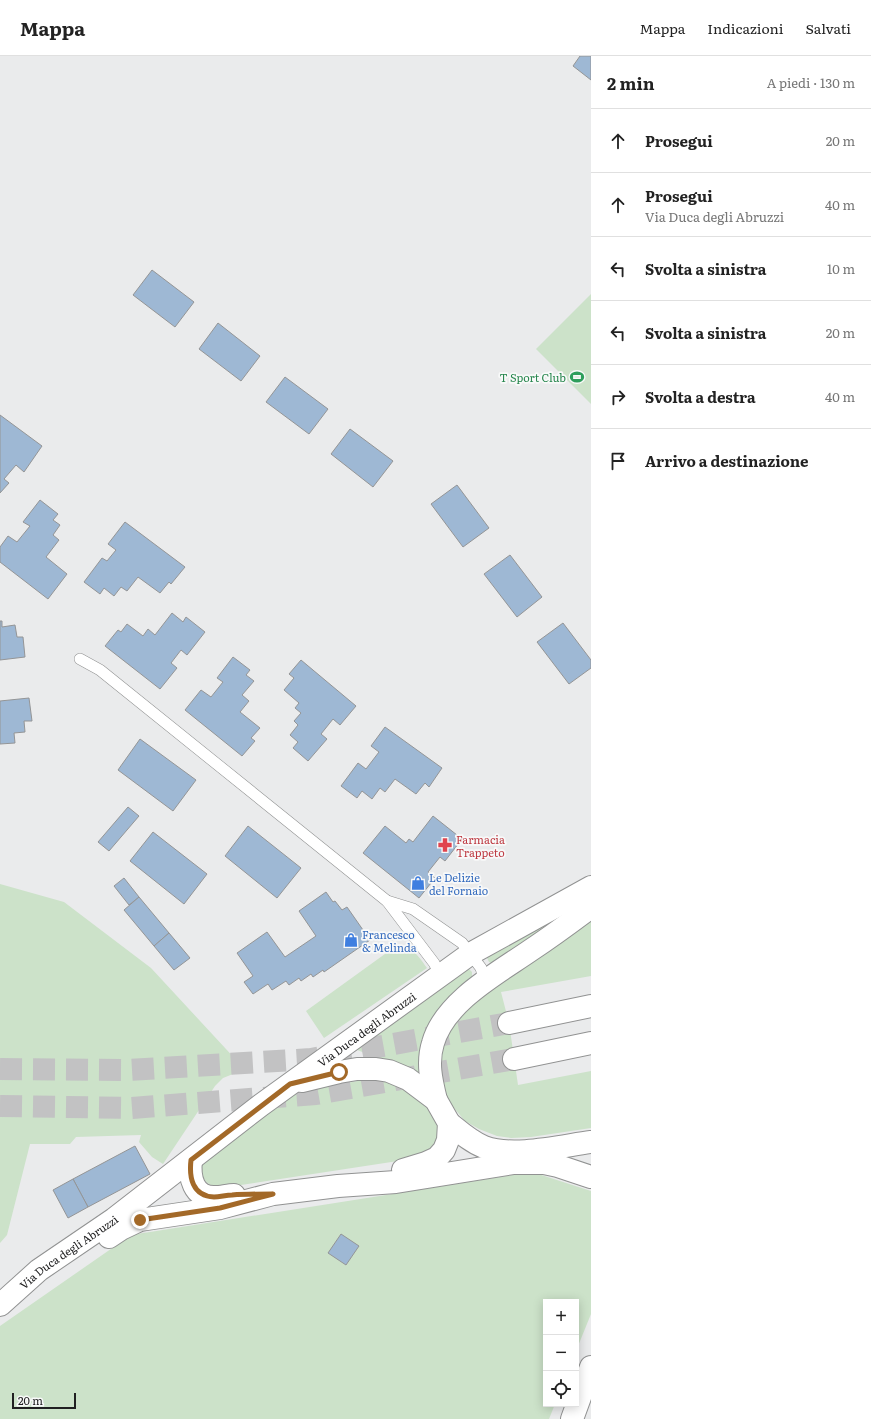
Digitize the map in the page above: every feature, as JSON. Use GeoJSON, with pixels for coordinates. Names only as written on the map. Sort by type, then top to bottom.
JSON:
{"type":"FeatureCollection","features":[{"type":"Feature","properties":{"kind":"main road","name":"Via Duca degli Abruzzi"},"geometry":{"type":"LineString","coordinates":[[2,1304],[38,1270],[114,1219],[244,1118],[470,954],[581,894],[591,887]]}},
{"type":"Feature","properties":{"kind":"main road"},"geometry":{"type":"LineString","coordinates":[[591,907],[552,936],[480,985],[455,1006],[438,1030],[433,1042],[430,1068],[436,1100],[449,1123],[462,1134],[485,1147],[497,1150],[523,1151],[591,1142]]}},
{"type":"Feature","properties":{"kind":"main road"},"geometry":{"type":"LineString","coordinates":[[509,1023],[591,1006]]}},
{"type":"Feature","properties":{"kind":"main road"},"geometry":{"type":"LineString","coordinates":[[514,1058],[591,1042]]}},
{"type":"Feature","properties":{"kind":"main road"},"geometry":{"type":"LineString","coordinates":[[290,1084],[339,1072],[357,1069],[376,1069],[389,1071],[408,1079],[436,1100]]}},
{"type":"Feature","properties":{"kind":"main road"},"geometry":{"type":"LineString","coordinates":[[338,1186],[426,1164],[437,1158],[444,1150],[448,1140],[449,1123]]}},
{"type":"Feature","properties":{"kind":"main road"},"geometry":{"type":"LineString","coordinates":[[191,1160],[191,1182],[205,1195],[214,1197],[273,1194],[338,1186],[396,1182],[528,1162],[558,1166],[591,1177]]}},
{"type":"Feature","properties":{"kind":"main road"},"geometry":{"type":"LineString","coordinates":[[2,1304],[45,1281],[121,1229],[140,1220],[220,1208],[273,1194]]}},
{"type":"Feature","properties":{"kind":"main road"},"geometry":{"type":"LineString","coordinates":[[572,1419],[591,1367]]}},
{"type":"Feature","properties":{"kind":"lane"},"geometry":{"type":"LineString","coordinates":[[80,659],[100,670],[387,901],[434,963],[441,976]]}},
{"type":"Feature","properties":{"kind":"lane"},"geometry":{"type":"LineString","coordinates":[[387,901],[413,909],[462,943],[481,968],[483,975],[480,985]]}},
{"type":"Feature","properties":{"kind":"green space","name":"T Sport Club"},"geometry":{"type":"Polygon","coordinates":[[[591,294],[591,404],[536,349],[591,294]]]}},
{"type":"Feature","properties":{"kind":"green space"},"geometry":{"type":"Polygon","coordinates":[[[0,884],[64,902],[151,968],[238,1062],[238,1072],[223,1078],[215,1086],[163,1164],[152,1157],[139,1142],[141,1135],[76,1137],[70,1144],[30,1144],[7,1235],[0,1243],[0,884]]]}},
{"type":"Feature","properties":{"kind":"green space"},"geometry":{"type":"Polygon","coordinates":[[[584,900],[493,964],[489,962],[486,956],[584,900]]]}},
{"type":"Feature","properties":{"kind":"green space"},"geometry":{"type":"Polygon","coordinates":[[[591,919],[591,976],[501,992],[509,1023],[518,1085],[591,1071],[591,1128],[531,1137],[511,1138],[497,1136],[479,1129],[465,1121],[441,1090],[441,1052],[451,1026],[469,1004],[591,919]]]}},
{"type":"Feature","properties":{"kind":"green space"},"geometry":{"type":"Polygon","coordinates":[[[396,946],[407,948],[414,952],[427,968],[324,1038],[306,1011],[396,946]]]}},
{"type":"Feature","properties":{"kind":"green space"},"geometry":{"type":"Polygon","coordinates":[[[468,968],[472,972],[472,979],[419,1073],[412,1073],[355,1049],[468,968]]]}},
{"type":"Feature","properties":{"kind":"green space"},"geometry":{"type":"Polygon","coordinates":[[[373,1078],[394,1082],[402,1086],[409,1090],[428,1109],[437,1122],[439,1128],[438,1136],[433,1148],[411,1159],[221,1188],[210,1185],[202,1176],[203,1160],[284,1095],[373,1078]]]}},
{"type":"Feature","properties":{"kind":"green space"},"geometry":{"type":"Polygon","coordinates":[[[532,1172],[591,1191],[591,1314],[579,1344],[579,1299],[543,1299],[543,1407],[554,1407],[549,1419],[0,1419],[0,1326],[131,1235],[532,1172]]]}},
{"type":"Feature","properties":{"kind":"building"},"geometry":{"type":"Polygon","coordinates":[[[580,56],[591,56],[591,80],[573,66],[580,56]]]}},
{"type":"Feature","properties":{"kind":"building"},"geometry":{"type":"Polygon","coordinates":[[[152,270],[194,302],[175,327],[133,295],[152,270]]]}},
{"type":"Feature","properties":{"kind":"building"},"geometry":{"type":"Polygon","coordinates":[[[218,323],[260,356],[241,381],[199,349],[218,323]]]}},
{"type":"Feature","properties":{"kind":"building"},"geometry":{"type":"Polygon","coordinates":[[[285,377],[328,409],[309,434],[266,402],[285,377]]]}},
{"type":"Feature","properties":{"kind":"building"},"geometry":{"type":"Polygon","coordinates":[[[0,415],[42,446],[24,472],[16,465],[4,479],[9,483],[0,493],[0,415]]]}},
{"type":"Feature","properties":{"kind":"building"},"geometry":{"type":"Polygon","coordinates":[[[350,429],[393,461],[373,487],[331,454],[350,429]]]}},
{"type":"Feature","properties":{"kind":"building"},"geometry":{"type":"Polygon","coordinates":[[[457,485],[489,528],[463,547],[431,504],[457,485]]]}},
{"type":"Feature","properties":{"kind":"building"},"geometry":{"type":"Polygon","coordinates":[[[40,500],[58,514],[53,520],[60,525],[53,535],[59,540],[46,557],[67,574],[48,599],[0,562],[0,547],[8,536],[17,542],[30,526],[23,522],[40,500]]]}},
{"type":"Feature","properties":{"kind":"building"},"geometry":{"type":"Polygon","coordinates":[[[125,522],[185,567],[171,584],[169,582],[160,593],[138,577],[127,591],[121,587],[114,596],[104,588],[100,594],[84,582],[102,558],[107,561],[116,550],[108,544],[125,522]]]}},
{"type":"Feature","properties":{"kind":"building"},"geometry":{"type":"Polygon","coordinates":[[[510,555],[542,597],[517,617],[484,574],[510,555]]]}},
{"type":"Feature","properties":{"kind":"building"},"geometry":{"type":"Polygon","coordinates":[[[172,613],[183,622],[186,617],[205,632],[187,655],[181,650],[171,663],[177,668],[160,689],[105,646],[118,630],[121,632],[127,624],[143,636],[148,629],[155,635],[172,613]]]}},
{"type":"Feature","properties":{"kind":"building"},"geometry":{"type":"Polygon","coordinates":[[[0,621],[2,621],[2,627],[15,625],[17,637],[23,637],[25,657],[0,660],[0,621]]]}},
{"type":"Feature","properties":{"kind":"building"},"geometry":{"type":"Polygon","coordinates":[[[563,623],[591,660],[591,668],[569,684],[537,642],[563,623]]]}},
{"type":"Feature","properties":{"kind":"building"},"geometry":{"type":"Polygon","coordinates":[[[233,657],[250,670],[246,675],[254,681],[242,695],[249,701],[240,712],[260,728],[251,738],[255,741],[242,756],[185,710],[201,690],[211,697],[223,682],[217,678],[233,657]]]}},
{"type":"Feature","properties":{"kind":"building"},"geometry":{"type":"Polygon","coordinates":[[[301,660],[356,706],[340,725],[333,719],[321,734],[327,739],[308,761],[293,748],[298,742],[290,735],[298,725],[294,721],[301,713],[295,708],[299,703],[284,690],[294,678],[289,674],[301,660]]]}},
{"type":"Feature","properties":{"kind":"building"},"geometry":{"type":"Polygon","coordinates":[[[29,698],[32,721],[24,721],[25,732],[14,733],[15,743],[0,744],[0,701],[29,698]]]}},
{"type":"Feature","properties":{"kind":"building"},"geometry":{"type":"Polygon","coordinates":[[[385,727],[442,768],[429,787],[425,783],[416,794],[395,779],[385,792],[380,788],[372,799],[362,791],[357,798],[341,786],[358,763],[366,769],[379,752],[371,746],[385,727]]]}},
{"type":"Feature","properties":{"kind":"building"},"geometry":{"type":"Polygon","coordinates":[[[140,739],[196,780],[173,811],[118,770],[140,739]]]}},
{"type":"Feature","properties":{"kind":"building"},"geometry":{"type":"Polygon","coordinates":[[[128,807],[139,816],[109,851],[98,842],[128,807]]]}},
{"type":"Feature","properties":{"kind":"building"},"geometry":{"type":"Polygon","coordinates":[[[433,816],[462,839],[445,861],[440,857],[428,872],[435,878],[419,898],[363,853],[385,826],[406,843],[409,839],[413,842],[433,816]]]}},
{"type":"Feature","properties":{"kind":"building"},"geometry":{"type":"Polygon","coordinates":[[[248,826],[301,868],[277,898],[225,856],[248,826]]]}},
{"type":"Feature","properties":{"kind":"building"},"geometry":{"type":"Polygon","coordinates":[[[153,832],[207,874],[184,904],[130,861],[153,832]]]}},
{"type":"Feature","properties":{"kind":"building"},"geometry":{"type":"Polygon","coordinates":[[[124,878],[139,897],[129,905],[114,886],[124,878]]]}},
{"type":"Feature","properties":{"kind":"building"},"geometry":{"type":"Polygon","coordinates":[[[326,892],[333,902],[335,901],[342,910],[347,907],[370,940],[324,972],[323,970],[313,977],[311,974],[301,981],[299,978],[289,985],[286,981],[272,990],[268,984],[253,994],[244,982],[253,976],[237,953],[267,932],[285,957],[316,936],[299,911],[326,892]]]}},
{"type":"Feature","properties":{"kind":"building"},"geometry":{"type":"Polygon","coordinates":[[[139,897],[169,933],[154,946],[124,910],[139,897]]]}},
{"type":"Feature","properties":{"kind":"building"},"geometry":{"type":"Polygon","coordinates":[[[169,933],[190,958],[174,970],[154,946],[169,933]]]}},
{"type":"Feature","properties":{"kind":"building"},"geometry":{"type":"Polygon","coordinates":[[[135,1146],[150,1174],[88,1207],[73,1179],[135,1146]]]}},
{"type":"Feature","properties":{"kind":"building"},"geometry":{"type":"Polygon","coordinates":[[[73,1179],[88,1207],[68,1218],[53,1190],[73,1179]]]}},
{"type":"Feature","properties":{"kind":"building"},"geometry":{"type":"Polygon","coordinates":[[[341,1234],[359,1246],[346,1265],[328,1253],[341,1234]]]}},
{"type":"Feature","properties":{"kind":"tunnel"},"geometry":{"type":"LineString","coordinates":[[0,1069],[128,1070],[311,1059],[509,1023]]}},
{"type":"Feature","properties":{"kind":"tunnel"},"geometry":{"type":"LineString","coordinates":[[0,1106],[131,1108],[316,1094],[514,1059]]}},
{"type":"Feature","properties":{"kind":"place","name":"T Sport Club"},"geometry":{"type":"Point","coordinates":[577,377]}},
{"type":"Feature","properties":{"kind":"place","name":"Farmacia Trappeto"},"geometry":{"type":"Point","coordinates":[445,845]}},
{"type":"Feature","properties":{"kind":"place","name":"Le Delizie del Fornaio"},"geometry":{"type":"Point","coordinates":[418,883]}},
{"type":"Feature","properties":{"kind":"place","name":"Francesco & Melinda"},"geometry":{"type":"Point","coordinates":[351,940]}},
{"type":"Feature","properties":{"kind":"route"},"geometry":{"type":"LineString","coordinates":[[140,1220],[220,1208],[273,1194],[214,1197],[205,1195],[191,1182],[191,1160],[290,1084],[339,1072]]}}]}
